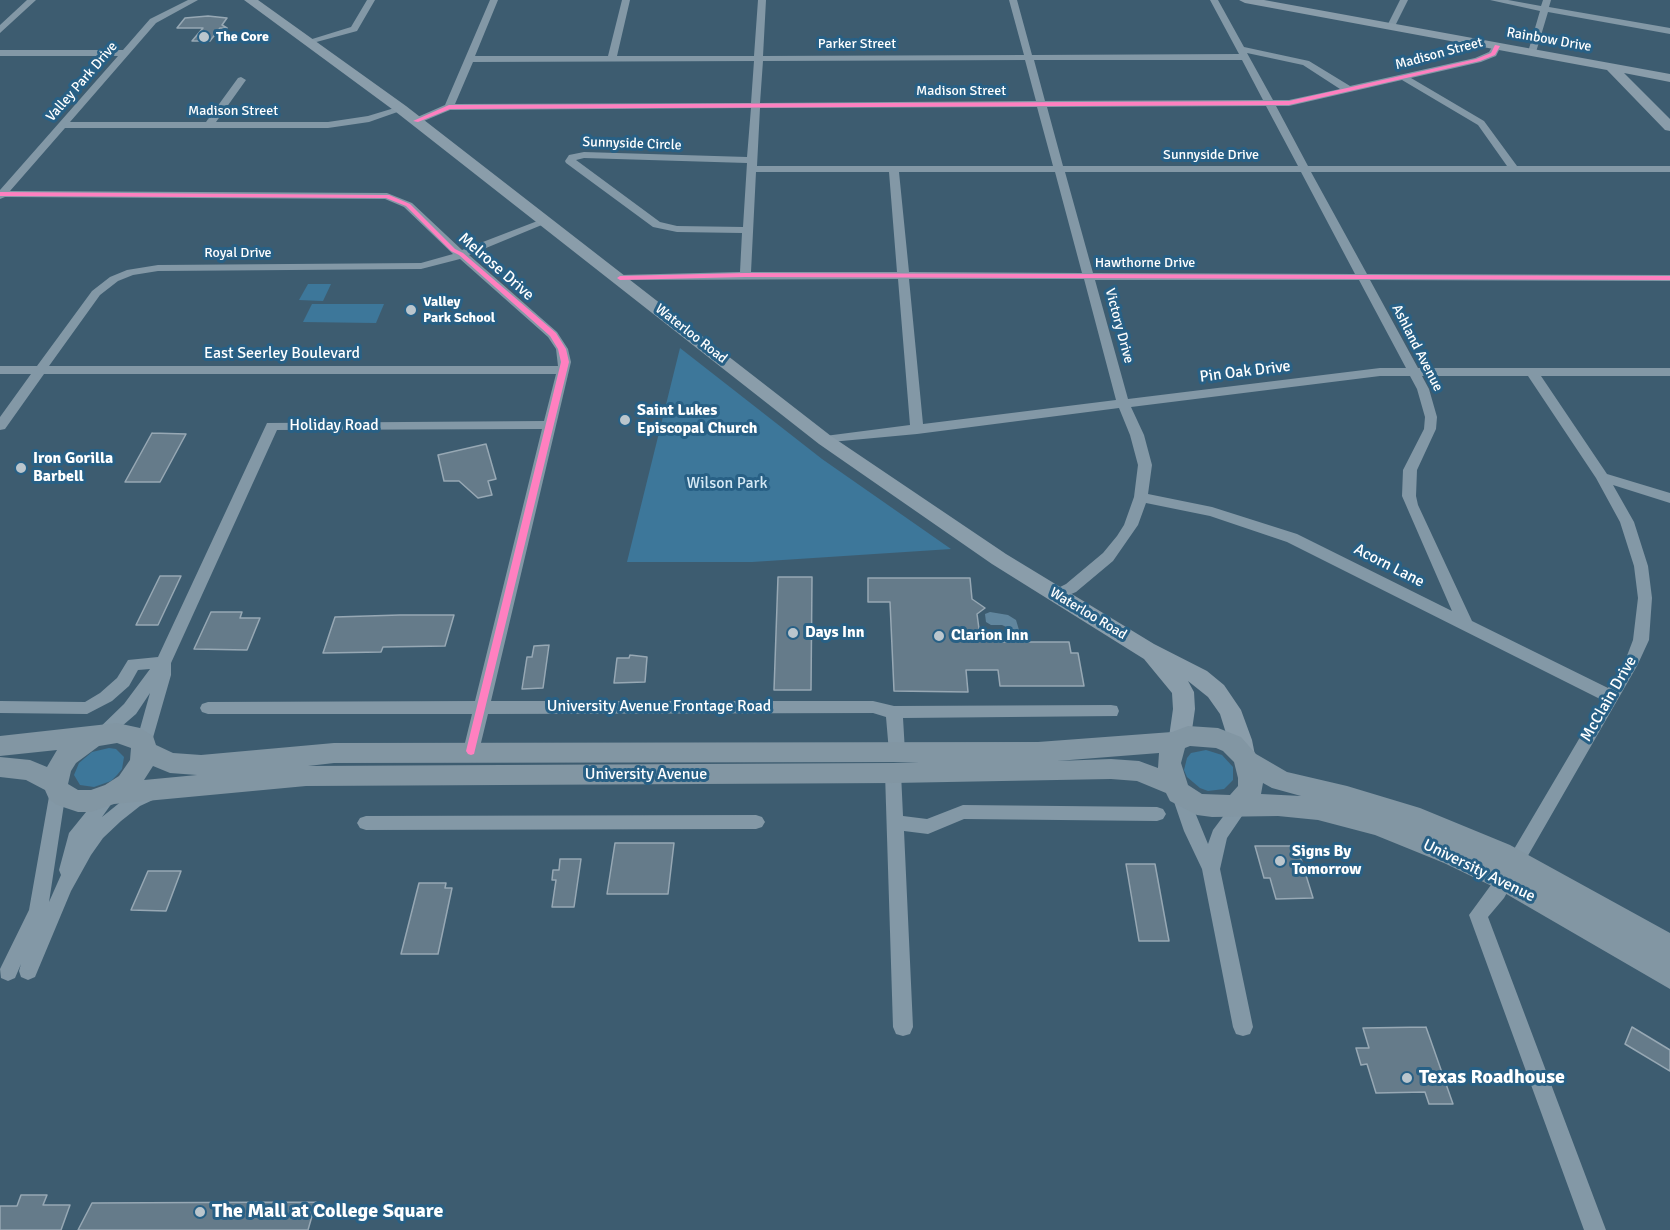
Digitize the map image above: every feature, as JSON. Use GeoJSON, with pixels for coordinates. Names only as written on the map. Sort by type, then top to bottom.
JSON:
{"type":"FeatureCollection","features":[{"type":"Feature","properties":{"kind":"main road","name":"Waterloo Road"},"geometry":{"type":"LineString","coordinates":[[249,0],[312,42],[401,109],[825,440],[989,552],[1057,595],[1146,650],[1179,664],[1200,677],[1216,691],[1230,710],[1245,758]]}},
{"type":"Feature","properties":{"kind":"main road","name":"Rainbow Drive"},"geometry":{"type":"LineString","coordinates":[[1245,0],[1670,78]]}},
{"type":"Feature","properties":{"kind":"main road"},"geometry":{"type":"LineString","coordinates":[[1611,67],[1670,128]]}},
{"type":"Feature","properties":{"kind":"main road","name":"Waterloo Road"},"geometry":{"type":"LineString","coordinates":[[1146,650],[1173,677],[1183,692],[1184,709],[1177,740]]}},
{"type":"Feature","properties":{"kind":"main road"},"geometry":{"type":"LineString","coordinates":[[0,746],[97,736],[131,735],[145,747],[137,774],[112,794],[91,801],[78,801],[66,797],[56,787],[30,770],[0,767]]}},
{"type":"Feature","properties":{"kind":"main road"},"geometry":{"type":"LineString","coordinates":[[895,762],[965,763],[1006,752],[1177,740],[1205,735],[1232,744],[1245,758],[1251,778],[1250,789],[1236,805],[1197,804],[1177,790],[1169,763],[1177,740]]}},
{"type":"Feature","properties":{"kind":"main road"},"geometry":{"type":"LineString","coordinates":[[56,787],[59,768],[67,756],[97,736]]}},
{"type":"Feature","properties":{"kind":"main road","name":"University Avenue"},"geometry":{"type":"LineString","coordinates":[[145,747],[170,763],[182,765],[334,753],[471,751],[895,762],[1062,771],[1111,769],[1140,771],[1177,790]]}},
{"type":"Feature","properties":{"kind":"main road"},"geometry":{"type":"LineString","coordinates":[[342,776],[394,765],[450,764],[471,751]]}},
{"type":"Feature","properties":{"kind":"main road","name":"University Avenue"},"geometry":{"type":"LineString","coordinates":[[1245,758],[1281,782],[1347,797],[1420,819],[1511,871],[1670,976]]}},
{"type":"Feature","properties":{"kind":"main road","name":"University Avenue"},"geometry":{"type":"LineString","coordinates":[[112,794],[306,776],[895,762]]}},
{"type":"Feature","properties":{"kind":"main road","name":"University Avenue"},"geometry":{"type":"LineString","coordinates":[[1236,805],[1318,809],[1378,825],[1453,855],[1511,871],[1670,948]]}},
{"type":"Feature","properties":{"kind":"street"},"geometry":{"type":"LineString","coordinates":[[0,30],[32,0]]}},
{"type":"Feature","properties":{"kind":"street","name":"Valley Park Drive"},"geometry":{"type":"LineString","coordinates":[[0,195],[159,16],[194,0]]}},
{"type":"Feature","properties":{"kind":"street"},"geometry":{"type":"LineString","coordinates":[[312,42],[354,29],[371,0]]}},
{"type":"Feature","properties":{"kind":"street"},"geometry":{"type":"LineString","coordinates":[[449,107],[494,0]]}},
{"type":"Feature","properties":{"kind":"street"},"geometry":{"type":"LineString","coordinates":[[612,59],[626,0]]}},
{"type":"Feature","properties":{"kind":"street"},"geometry":{"type":"LineString","coordinates":[[745,275],[762,0]]}},
{"type":"Feature","properties":{"kind":"street","name":"Victory Drive"},"geometry":{"type":"LineString","coordinates":[[1013,0],[1123,403],[1143,452],[1144,480],[1141,497],[1131,525],[1108,557],[1071,588],[1057,595]]}},
{"type":"Feature","properties":{"kind":"street","name":"Ashland Avenue"},"geometry":{"type":"LineString","coordinates":[[1214,0],[1423,389],[1431,417],[1425,443],[1410,470],[1409,496],[1411,505],[1466,625]]}},
{"type":"Feature","properties":{"kind":"street"},"geometry":{"type":"LineString","coordinates":[[1391,26],[1404,0]]}},
{"type":"Feature","properties":{"kind":"street"},"geometry":{"type":"LineString","coordinates":[[1494,0],[1546,4],[1670,31]]}},
{"type":"Feature","properties":{"kind":"street"},"geometry":{"type":"LineString","coordinates":[[1521,0],[1670,26]]}},
{"type":"Feature","properties":{"kind":"street"},"geometry":{"type":"LineString","coordinates":[[1532,52],[1546,4]]}},
{"type":"Feature","properties":{"kind":"street","name":"Madison Street"},"geometry":{"type":"LineString","coordinates":[[416,121],[449,107],[1270,104],[1298,102],[1478,60],[1493,54],[1497,46]]}},
{"type":"Feature","properties":{"kind":"street"},"geometry":{"type":"LineString","coordinates":[[0,53],[125,53]]}},
{"type":"Feature","properties":{"kind":"street","name":"Parker Street"},"geometry":{"type":"LineString","coordinates":[[469,59],[1029,57],[1242,53],[1306,63],[1349,90]]}},
{"type":"Feature","properties":{"kind":"street"},"geometry":{"type":"LineString","coordinates":[[1403,77],[1480,123],[1514,169]]}},
{"type":"Feature","properties":{"kind":"street"},"geometry":{"type":"LineString","coordinates":[[209,125],[241,80]]}},
{"type":"Feature","properties":{"kind":"street","name":"Madison Street"},"geometry":{"type":"LineString","coordinates":[[62,125],[340,124],[378,117],[401,109]]}},
{"type":"Feature","properties":{"kind":"street","name":"Sunnyside Circle"},"geometry":{"type":"LineString","coordinates":[[748,230],[677,229],[657,225],[570,162],[576,156],[584,155],[752,164]]}},
{"type":"Feature","properties":{"kind":"street","name":"Sunnyside Drive"},"geometry":{"type":"LineString","coordinates":[[752,164],[894,169],[1670,169]]}},
{"type":"Feature","properties":{"kind":"street"},"geometry":{"type":"LineString","coordinates":[[894,169],[918,430]]}},
{"type":"Feature","properties":{"kind":"street","name":"Melrose Drive"},"geometry":{"type":"LineString","coordinates":[[0,195],[378,194],[395,198],[408,205],[453,250],[461,254],[553,335],[562,349],[564,370],[471,751]]}},
{"type":"Feature","properties":{"kind":"street","name":"Royal Drive"},"geometry":{"type":"LineString","coordinates":[[0,426],[101,288],[114,279],[132,272],[158,268],[409,268],[445,261],[544,222]]}},
{"type":"Feature","properties":{"kind":"street","name":"Hawthorne Drive"},"geometry":{"type":"LineString","coordinates":[[620,278],[903,275],[1670,278]]}},
{"type":"Feature","properties":{"kind":"street","name":"East Seerley Boulevard"},"geometry":{"type":"LineString","coordinates":[[0,370],[564,370]]}},
{"type":"Feature","properties":{"kind":"street","name":"Pin Oak Drive"},"geometry":{"type":"LineString","coordinates":[[825,440],[1380,372],[1670,372]]}},
{"type":"Feature","properties":{"kind":"street","name":"McClain Drive"},"geometry":{"type":"LineString","coordinates":[[1532,372],[1602,477],[1628,522],[1641,566],[1645,598],[1641,640],[1632,662],[1511,871],[1498,892],[1478,915],[1595,1230]]}},
{"type":"Feature","properties":{"kind":"street","name":"Holiday Road"},"geometry":{"type":"LineString","coordinates":[[97,736],[130,709],[163,663],[272,426],[550,426]]}},
{"type":"Feature","properties":{"kind":"street"},"geometry":{"type":"LineString","coordinates":[[1602,477],[1670,498]]}},
{"type":"Feature","properties":{"kind":"street","name":"Acorn Lane"},"geometry":{"type":"LineString","coordinates":[[1141,497],[1212,512],[1281,534],[1611,697]]}},
{"type":"Feature","properties":{"kind":"street"},"geometry":{"type":"LineString","coordinates":[[0,707],[87,708],[106,697],[123,682],[133,664],[163,663]]}},
{"type":"Feature","properties":{"kind":"street","name":"Holiday Road"},"geometry":{"type":"LineString","coordinates":[[145,747],[163,675],[163,663]]}},
{"type":"Feature","properties":{"kind":"street","name":"University Avenue Frontage Road"},"geometry":{"type":"LineString","coordinates":[[208,708],[873,707],[894,712],[1111,711]]}},
{"type":"Feature","properties":{"kind":"street"},"geometry":{"type":"LineString","coordinates":[[894,712],[895,822],[903,1027]]}},
{"type":"Feature","properties":{"kind":"street"},"geometry":{"type":"LineString","coordinates":[[8,972],[38,911],[56,787]]}},
{"type":"Feature","properties":{"kind":"street"},"geometry":{"type":"LineString","coordinates":[[1177,790],[1211,869],[1243,1027]]}},
{"type":"Feature","properties":{"kind":"street"},"geometry":{"type":"LineString","coordinates":[[28,971],[64,887],[97,833],[134,801],[154,791]]}},
{"type":"Feature","properties":{"kind":"street"},"geometry":{"type":"LineString","coordinates":[[64,887],[75,838],[112,794]]}},
{"type":"Feature","properties":{"kind":"street"},"geometry":{"type":"LineString","coordinates":[[1211,869],[1219,835],[1233,816],[1236,805]]}},
{"type":"Feature","properties":{"kind":"street"},"geometry":{"type":"LineString","coordinates":[[895,822],[928,827],[963,812],[1157,814]]}},
{"type":"Feature","properties":{"kind":"street"},"geometry":{"type":"LineString","coordinates":[[366,823],[756,822]]}},
{"type":"Feature","properties":{"kind":"green space"},"geometry":{"type":"Polygon","coordinates":[[[308,284],[331,284],[323,301],[299,300],[308,284]]]}},
{"type":"Feature","properties":{"kind":"green space"},"geometry":{"type":"Polygon","coordinates":[[[312,304],[384,304],[376,323],[303,322],[312,304]]]}},
{"type":"Feature","properties":{"kind":"green space","name":"Wilson Park"},"geometry":{"type":"Polygon","coordinates":[[[680,348],[822,459],[951,549],[752,562],[627,562],[680,348]]]}},
{"type":"Feature","properties":{"kind":"green space"},"geometry":{"type":"Polygon","coordinates":[[[109,748],[116,749],[124,757],[122,769],[111,781],[94,787],[80,785],[74,775],[79,763],[92,752],[109,748]]]}},
{"type":"Feature","properties":{"kind":"green space"},"geometry":{"type":"Polygon","coordinates":[[[1206,750],[1222,755],[1233,767],[1233,780],[1224,789],[1208,791],[1200,788],[1187,777],[1184,770],[1187,758],[1191,753],[1206,750]]]}},
{"type":"Feature","properties":{"kind":"shaded area"},"geometry":{"type":"Polygon","coordinates":[[[990,612],[1008,615],[1016,620],[1019,630],[986,622],[985,614],[990,612]]]}},
{"type":"Feature","properties":{"kind":"building"},"geometry":{"type":"Polygon","coordinates":[[[208,16],[227,18],[222,25],[227,28],[220,28],[210,41],[192,41],[203,28],[177,28],[185,18],[208,16]]]}},
{"type":"Feature","properties":{"kind":"building"},"geometry":{"type":"Polygon","coordinates":[[[152,433],[186,434],[160,482],[125,482],[152,433]]]}},
{"type":"Feature","properties":{"kind":"building"},"geometry":{"type":"Polygon","coordinates":[[[486,444],[496,479],[488,481],[492,495],[478,498],[459,481],[444,481],[438,455],[486,444]]]}},
{"type":"Feature","properties":{"kind":"building"},"geometry":{"type":"Polygon","coordinates":[[[160,576],[181,576],[158,625],[136,625],[160,576]]]}},
{"type":"Feature","properties":{"kind":"building","name":"Days Inn"},"geometry":{"type":"Polygon","coordinates":[[[778,577],[812,577],[811,690],[774,690],[778,577]]]}},
{"type":"Feature","properties":{"kind":"building","name":"Clarion Inn"},"geometry":{"type":"Polygon","coordinates":[[[868,578],[970,578],[972,599],[985,608],[977,614],[979,629],[996,642],[1069,642],[1071,653],[1078,653],[1084,686],[1000,686],[998,670],[966,670],[968,692],[894,691],[890,602],[868,602],[868,578]]]}},
{"type":"Feature","properties":{"kind":"building"},"geometry":{"type":"Polygon","coordinates":[[[211,612],[242,612],[240,618],[260,618],[247,650],[194,649],[211,612]]]}},
{"type":"Feature","properties":{"kind":"building"},"geometry":{"type":"Polygon","coordinates":[[[454,615],[445,646],[383,647],[381,652],[323,653],[335,617],[454,615]]]}},
{"type":"Feature","properties":{"kind":"building"},"geometry":{"type":"Polygon","coordinates":[[[549,645],[543,688],[522,689],[527,657],[532,657],[534,646],[549,645]]]}},
{"type":"Feature","properties":{"kind":"building"},"geometry":{"type":"Polygon","coordinates":[[[630,655],[647,657],[645,682],[614,683],[617,658],[629,658],[630,655]]]}},
{"type":"Feature","properties":{"kind":"building"},"geometry":{"type":"Polygon","coordinates":[[[615,843],[674,843],[668,894],[607,894],[615,843]]]}},
{"type":"Feature","properties":{"kind":"building","name":"Signs By Tomorrow"},"geometry":{"type":"Polygon","coordinates":[[[1255,846],[1297,846],[1313,898],[1276,899],[1270,878],[1264,878],[1255,846]]]}},
{"type":"Feature","properties":{"kind":"building"},"geometry":{"type":"Polygon","coordinates":[[[560,859],[581,859],[574,907],[552,907],[556,880],[552,880],[553,870],[559,870],[560,859]]]}},
{"type":"Feature","properties":{"kind":"building"},"geometry":{"type":"Polygon","coordinates":[[[1126,864],[1155,864],[1169,941],[1139,941],[1126,864]]]}},
{"type":"Feature","properties":{"kind":"building"},"geometry":{"type":"Polygon","coordinates":[[[148,871],[181,871],[166,911],[131,910],[148,871]]]}},
{"type":"Feature","properties":{"kind":"building"},"geometry":{"type":"Polygon","coordinates":[[[419,883],[446,883],[445,888],[452,888],[438,954],[401,954],[419,883]]]}},
{"type":"Feature","properties":{"kind":"building","name":"Texas Roadhouse"},"geometry":{"type":"Polygon","coordinates":[[[1426,1027],[1453,1104],[1429,1104],[1425,1092],[1376,1093],[1367,1064],[1361,1065],[1356,1048],[1369,1048],[1363,1028],[1426,1027]]]}},
{"type":"Feature","properties":{"kind":"building"},"geometry":{"type":"Polygon","coordinates":[[[1632,1027],[1670,1050],[1670,1071],[1625,1044],[1632,1027]]]}},
{"type":"Feature","properties":{"kind":"building"},"geometry":{"type":"Polygon","coordinates":[[[21,1195],[47,1195],[43,1205],[70,1205],[61,1230],[0,1230],[0,1206],[17,1206],[21,1195]]]}},
{"type":"Feature","properties":{"kind":"building","name":"The Mall at College Square"},"geometry":{"type":"Polygon","coordinates":[[[316,1202],[308,1230],[78,1230],[92,1203],[316,1202]]]}},
{"type":"Feature","properties":{"kind":"cycle path"},"geometry":{"type":"LineString","coordinates":[[416,121],[449,107],[1289,103],[1478,60],[1493,54],[1497,46]]}},
{"type":"Feature","properties":{"kind":"cycle path"},"geometry":{"type":"LineString","coordinates":[[0,194],[387,196],[408,205],[453,250],[461,254],[553,335],[562,349],[565,362],[471,751]]}},
{"type":"Feature","properties":{"kind":"cycle path"},"geometry":{"type":"LineString","coordinates":[[620,278],[745,275],[1670,278]]}},
{"type":"Feature","properties":{"kind":"place","name":"The Core"},"geometry":{"type":"Point","coordinates":[204,37]}},
{"type":"Feature","properties":{"kind":"place","name":"Valley Park School"},"geometry":{"type":"Point","coordinates":[411,310]}},
{"type":"Feature","properties":{"kind":"place","name":"Saint Lukes Episcopal Church"},"geometry":{"type":"Point","coordinates":[625,420]}},
{"type":"Feature","properties":{"kind":"place","name":"Iron Gorilla Barbell"},"geometry":{"type":"Point","coordinates":[21,468]}},
{"type":"Feature","properties":{"kind":"place","name":"Days Inn"},"geometry":{"type":"Point","coordinates":[793,633]}},
{"type":"Feature","properties":{"kind":"place","name":"Clarion Inn"},"geometry":{"type":"Point","coordinates":[939,636]}},
{"type":"Feature","properties":{"kind":"place","name":"Signs By Tomorrow"},"geometry":{"type":"Point","coordinates":[1280,861]}},
{"type":"Feature","properties":{"kind":"place","name":"Texas Roadhouse"},"geometry":{"type":"Point","coordinates":[1407,1078]}},
{"type":"Feature","properties":{"kind":"place","name":"The Mall at College Square"},"geometry":{"type":"Point","coordinates":[200,1212]}}]}
